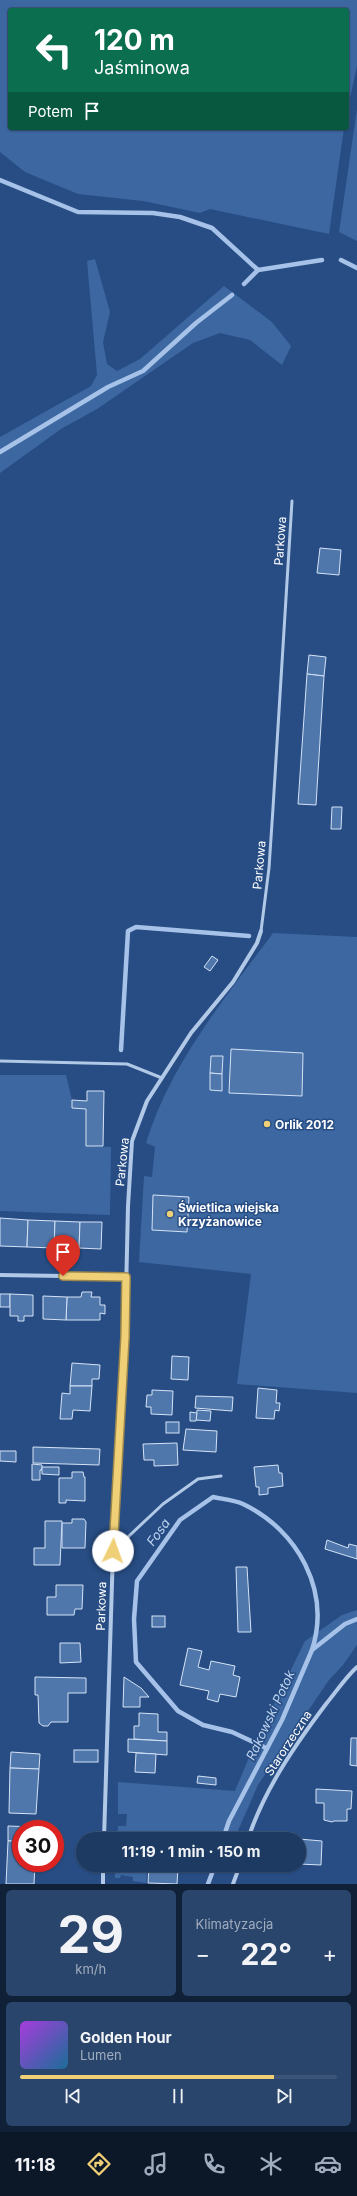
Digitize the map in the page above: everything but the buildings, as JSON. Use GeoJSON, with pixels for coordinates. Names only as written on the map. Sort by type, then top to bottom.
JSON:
{"type":"FeatureCollection","features":[{"type":"Feature","properties":{"kind":"street","name":"Parkowa"},"geometry":{"type":"LineString","coordinates":[[104,1832],[113,1551],[125,1337],[132,1141],[147,1101],[191,1033],[232,982],[257,943],[261,931]]}},
{"type":"Feature","properties":{"kind":"street"},"geometry":{"type":"LineString","coordinates":[[0,1275],[126,1277]]}},
{"type":"Feature","properties":{"kind":"street","name":"Starorzeczna"},"geometry":{"type":"LineString","coordinates":[[251,1832],[282,1767],[314,1720],[357,1667]]}},
{"type":"Feature","properties":{"kind":"street"},"geometry":{"type":"LineString","coordinates":[[103,1872],[103,1884]]}},
{"type":"Feature","properties":{"kind":"street"},"geometry":{"type":"LineString","coordinates":[[234,1884],[238,1872]]}},
{"type":"Feature","properties":{"kind":"lane","name":"Parkowa"},"geometry":{"type":"LineString","coordinates":[[261,931],[273,808],[292,501]]}},
{"type":"Feature","properties":{"kind":"lane"},"geometry":{"type":"LineString","coordinates":[[0,1061],[128,1064],[162,1078]]}},
{"type":"Feature","properties":{"kind":"lane"},"geometry":{"type":"LineString","coordinates":[[113,1551],[163,1504],[198,1479],[221,1476]]}},
{"type":"Feature","properties":{"kind":"shaded area"},"geometry":{"type":"Polygon","coordinates":[[[0,0],[357,0],[357,66],[349,103],[349,8],[8,8],[8,130],[344,130],[329,234],[210,209],[200,213],[143,201],[78,194],[25,172],[0,152],[0,0]]]}},
{"type":"Feature","properties":{"kind":"shaded area"},"geometry":{"type":"Polygon","coordinates":[[[357,109],[357,241],[339,232],[357,109]]]}},
{"type":"Feature","properties":{"kind":"shaded area"},"geometry":{"type":"Polygon","coordinates":[[[95,259],[110,312],[103,342],[107,364],[117,371],[140,359],[224,286],[272,322],[291,346],[282,365],[250,340],[220,333],[193,343],[97,409],[61,429],[0,473],[0,437],[91,386],[97,375],[87,261],[95,259]]]}},
{"type":"Feature","properties":{"kind":"shaded area"},"geometry":{"type":"Polygon","coordinates":[[[273,933],[357,937],[357,1393],[237,1384],[251,1274],[139,1262],[144,1176],[152,1177],[155,1147],[146,1143],[156,1114],[169,1086],[200,1033],[273,933]]]}},
{"type":"Feature","properties":{"kind":"shaded area"},"geometry":{"type":"Polygon","coordinates":[[[0,1075],[66,1075],[72,1100],[72,1108],[86,1109],[86,1146],[111,1147],[110,1215],[0,1211],[0,1075]]]}},
{"type":"Feature","properties":{"kind":"shaded area"},"geometry":{"type":"Polygon","coordinates":[[[357,1610],[357,1645],[343,1665],[329,1680],[258,1785],[237,1832],[118,1832],[118,1826],[126,1826],[127,1814],[118,1814],[118,1782],[235,1791],[255,1743],[305,1641],[342,1615],[357,1610]]]}},
{"type":"Feature","properties":{"kind":"shaded area"},"geometry":{"type":"Polygon","coordinates":[[[115,1872],[147,1872],[146,1883],[133,1881],[133,1877],[121,1875],[120,1878],[115,1878],[115,1872]]]}},
{"type":"Feature","properties":{"kind":"waterway","name":"Rakowski Potok"},"geometry":{"type":"LineString","coordinates":[[0,180],[78,212],[153,213],[180,217],[212,228],[258,270],[322,260]]}},
{"type":"Feature","properties":{"kind":"waterway","name":"Rakowski Potok"},"geometry":{"type":"LineString","coordinates":[[341,260],[357,268]]}},
{"type":"Feature","properties":{"kind":"waterway"},"geometry":{"type":"LineString","coordinates":[[244,284],[258,270]]}},
{"type":"Feature","properties":{"kind":"waterway"},"geometry":{"type":"LineString","coordinates":[[0,452],[108,387],[143,371],[196,323],[232,295]]}},
{"type":"Feature","properties":{"kind":"waterway"},"geometry":{"type":"LineString","coordinates":[[121,1050],[128,931],[136,927],[249,936]]}},
{"type":"Feature","properties":{"kind":"waterway","name":"Fosa"},"geometry":{"type":"LineString","coordinates":[[266,1748],[232,1732],[203,1725],[178,1711],[136,1662],[134,1619],[137,1581],[180,1520],[213,1497],[243,1504],[263,1515],[280,1529],[294,1546],[305,1565],[313,1585],[317,1606],[317,1628],[312,1650]]}},
{"type":"Feature","properties":{"kind":"waterway","name":"Rakowski Potok"},"geometry":{"type":"LineString","coordinates":[[225,1832],[229,1821],[282,1720],[312,1650],[345,1624],[357,1619]]}},
{"type":"Feature","properties":{"kind":"waterway","name":"Rakowski Potok"},"geometry":{"type":"LineString","coordinates":[[208,1884],[212,1872]]}},
{"type":"Feature","properties":{"kind":"place","name":"Orlik 2012"},"geometry":{"type":"Point","coordinates":[267,1124]}},
{"type":"Feature","properties":{"kind":"place","name":"Świetlica wiejska Krzyżanowice"},"geometry":{"type":"Point","coordinates":[170,1214]}},
{"type":"Feature","properties":{"kind":"route"},"geometry":{"type":"LineString","coordinates":[[63,1276],[126,1277],[125,1337],[113,1551]]}}]}
